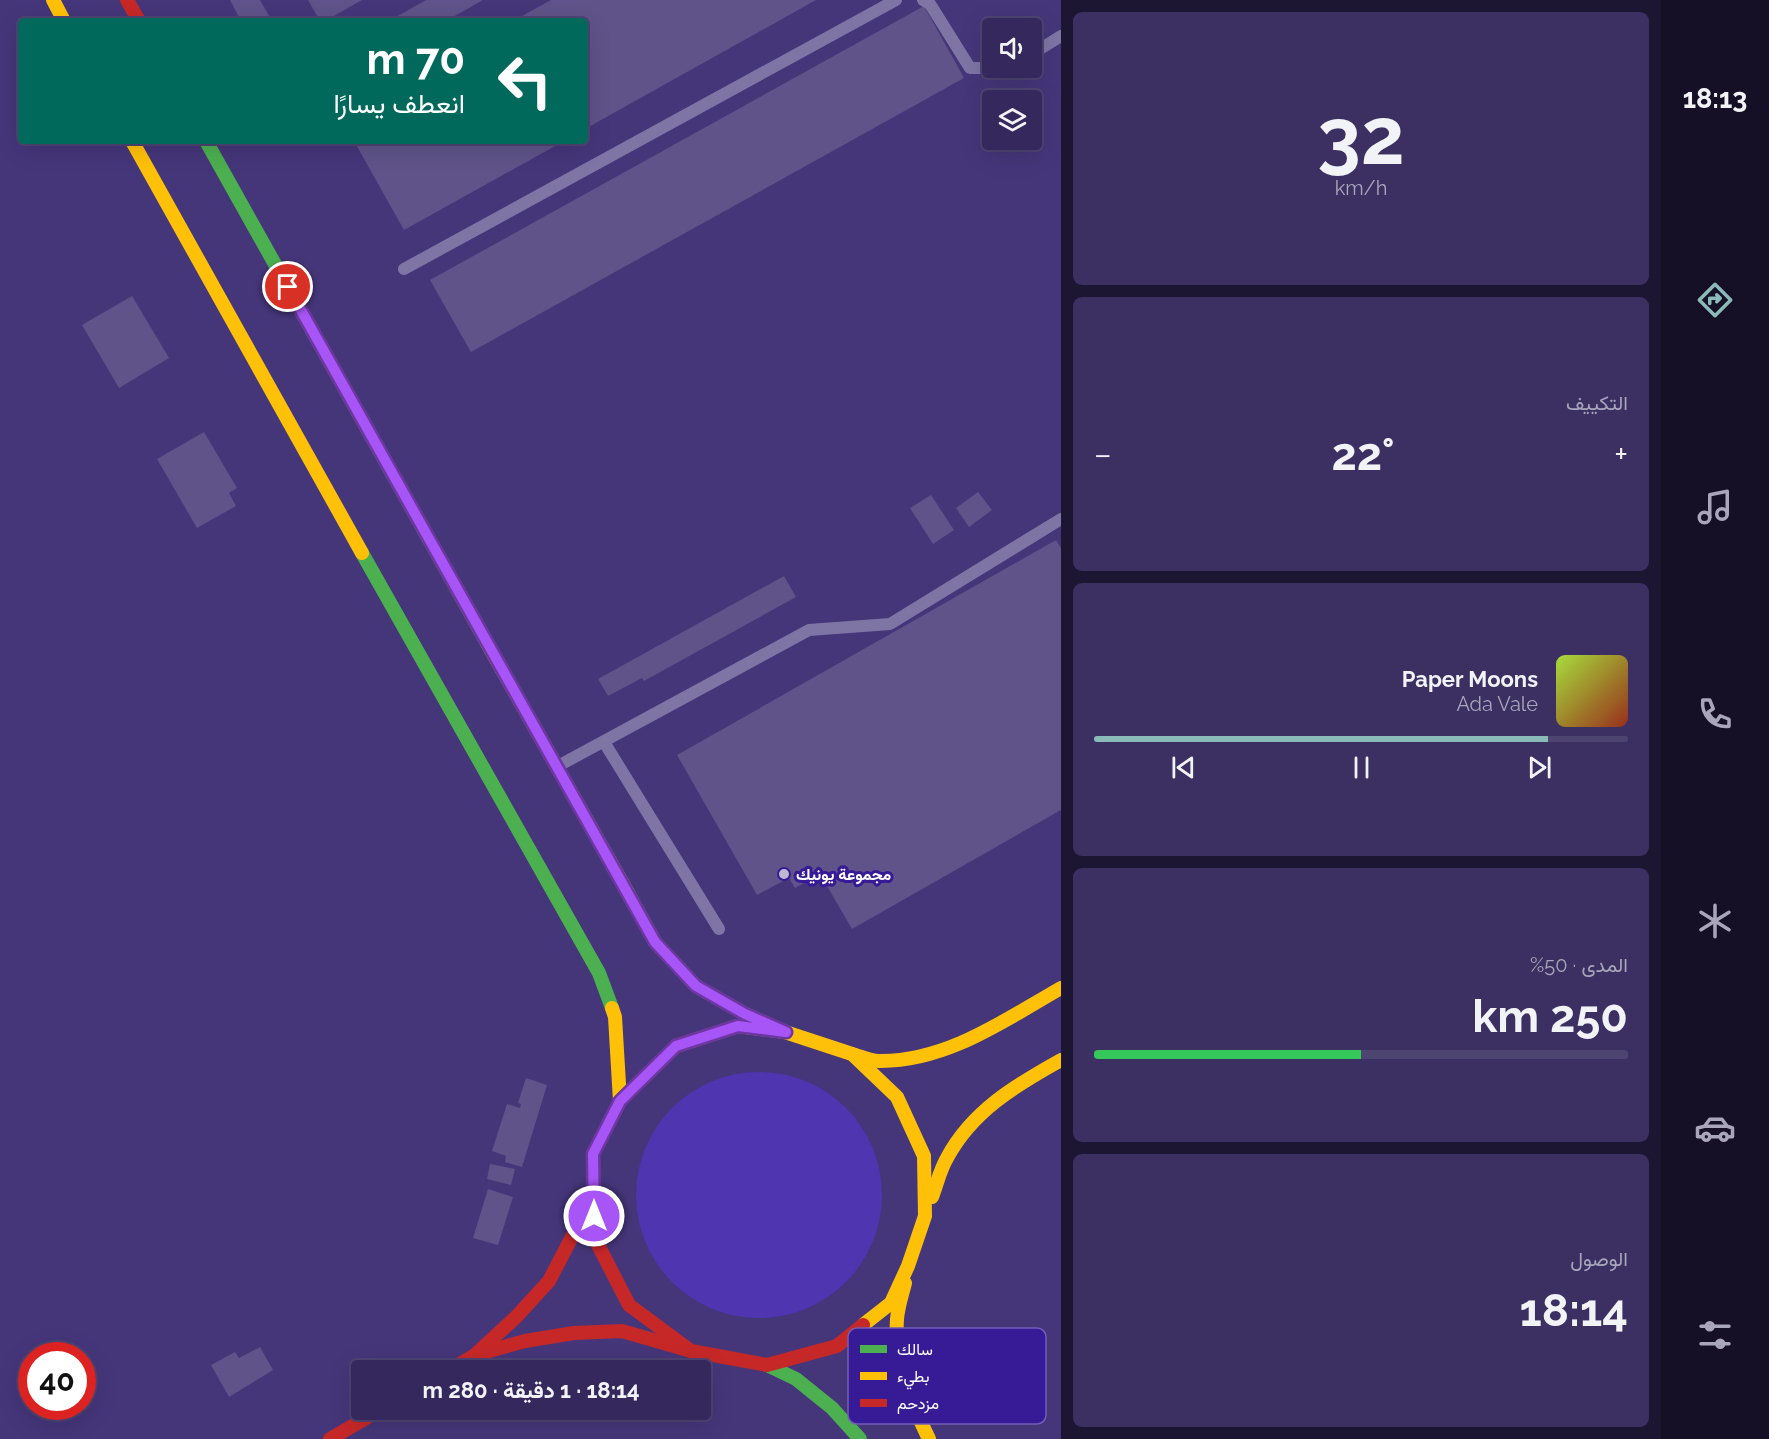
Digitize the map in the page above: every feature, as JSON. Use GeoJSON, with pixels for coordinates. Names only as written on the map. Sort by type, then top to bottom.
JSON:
{"type":"FeatureCollection","features":[{"type":"Feature","properties":{"kind":"street"},"geometry":{"type":"LineString","coordinates":[[53,0],[62,18]]}},
{"type":"Feature","properties":{"kind":"street"},"geometry":{"type":"LineString","coordinates":[[127,0],[137,18]]}},
{"type":"Feature","properties":{"kind":"street"},"geometry":{"type":"LineString","coordinates":[[134,144],[599,973],[615,1017],[620,1101]]}},
{"type":"Feature","properties":{"kind":"street"},"geometry":{"type":"LineString","coordinates":[[208,144],[655,942],[696,986],[745,1014],[786,1032],[877,1061],[927,1056],[990,1029],[1061,988]]}},
{"type":"Feature","properties":{"kind":"street"},"geometry":{"type":"LineString","coordinates":[[467,1360],[517,1316],[549,1281],[574,1233],[593,1154],[620,1101],[676,1046],[738,1026],[786,1032]]}},
{"type":"Feature","properties":{"kind":"street"},"geometry":{"type":"LineString","coordinates":[[852,1054],[897,1097],[924,1156],[925,1216]]}},
{"type":"Feature","properties":{"kind":"street"},"geometry":{"type":"LineString","coordinates":[[860,1328],[891,1303],[908,1266],[948,1154],[973,1120],[1012,1088],[1061,1060]]}},
{"type":"Feature","properties":{"kind":"street"},"geometry":{"type":"LineString","coordinates":[[593,1154],[594,1237],[629,1305],[691,1351]]}},
{"type":"Feature","properties":{"kind":"street"},"geometry":{"type":"LineString","coordinates":[[896,1328],[908,1266]]}},
{"type":"Feature","properties":{"kind":"street"},"geometry":{"type":"LineString","coordinates":[[475,1355],[525,1341],[574,1333],[622,1331],[691,1351],[767,1365],[796,1379],[832,1408],[860,1439]]}},
{"type":"Feature","properties":{"kind":"street"},"geometry":{"type":"LineString","coordinates":[[767,1365],[837,1346],[848,1337]]}},
{"type":"Feature","properties":{"kind":"street"},"geometry":{"type":"LineString","coordinates":[[330,1439],[363,1420]]}},
{"type":"Feature","properties":{"kind":"street"},"geometry":{"type":"LineString","coordinates":[[921,1424],[929,1439]]}},
{"type":"Feature","properties":{"kind":"lane"},"geometry":{"type":"LineString","coordinates":[[404,269],[896,0]]}},
{"type":"Feature","properties":{"kind":"lane"},"geometry":{"type":"LineString","coordinates":[[923,0],[930,4],[969,68],[982,68]]}},
{"type":"Feature","properties":{"kind":"lane"},"geometry":{"type":"LineString","coordinates":[[1042,48],[1061,36]]}},
{"type":"Feature","properties":{"kind":"lane"},"geometry":{"type":"LineString","coordinates":[[557,767],[809,630],[890,624],[1061,519]]}},
{"type":"Feature","properties":{"kind":"lane"},"geometry":{"type":"LineString","coordinates":[[604,742],[719,929]]}},
{"type":"Feature","properties":{"kind":"shaded area"},"geometry":{"type":"Polygon","coordinates":[[[771,1072],[795,1077],[817,1086],[828,1092],[846,1108],[862,1126],[873,1148],[880,1171],[882,1195],[880,1219],[873,1242],[862,1264],[846,1282],[828,1298],[795,1313],[771,1318],[747,1318],[723,1313],[690,1298],[656,1264],[645,1242],[638,1219],[636,1183],[641,1159],[656,1126],[690,1092],[712,1081],[735,1074],[771,1072]]]}},
{"type":"Feature","properties":{"kind":"building"},"geometry":{"type":"Polygon","coordinates":[[[230,0],[260,0],[270,18],[239,18],[230,0]]]}},
{"type":"Feature","properties":{"kind":"building"},"geometry":{"type":"Polygon","coordinates":[[[308,0],[362,0],[330,18],[318,18],[308,0]]]}},
{"type":"Feature","properties":{"kind":"building"},"geometry":{"type":"Polygon","coordinates":[[[426,0],[483,0],[451,18],[394,18],[426,0]]]}},
{"type":"Feature","properties":{"kind":"building"},"geometry":{"type":"Polygon","coordinates":[[[551,0],[816,0],[588,127],[588,18],[518,18],[551,0]]]}},
{"type":"Feature","properties":{"kind":"building"},"geometry":{"type":"Polygon","coordinates":[[[924,6],[964,78],[471,352],[430,280],[924,6]]]}},
{"type":"Feature","properties":{"kind":"building"},"geometry":{"type":"Polygon","coordinates":[[[356,144],[559,144],[404,230],[356,144]]]}},
{"type":"Feature","properties":{"kind":"building"},"geometry":{"type":"Polygon","coordinates":[[[132,296],[169,358],[119,388],[82,325],[132,296]]]}},
{"type":"Feature","properties":{"kind":"building"},"geometry":{"type":"Polygon","coordinates":[[[204,432],[237,488],[229,493],[236,506],[197,528],[157,459],[204,432]]]}},
{"type":"Feature","properties":{"kind":"building"},"geometry":{"type":"Polygon","coordinates":[[[978,492],[992,510],[969,527],[956,508],[978,492]]]}},
{"type":"Feature","properties":{"kind":"building"},"geometry":{"type":"Polygon","coordinates":[[[931,495],[954,530],[933,544],[910,508],[931,495]]]}},
{"type":"Feature","properties":{"kind":"building"},"geometry":{"type":"Polygon","coordinates":[[[1056,540],[1061,548],[1061,810],[852,929],[820,874],[795,888],[789,878],[757,895],[677,755],[1056,540]]]}},
{"type":"Feature","properties":{"kind":"building"},"geometry":{"type":"Polygon","coordinates":[[[784,576],[796,597],[644,681],[642,678],[608,696],[598,679],[784,576]]]}},
{"type":"Feature","properties":{"kind":"building"},"geometry":{"type":"Polygon","coordinates":[[[526,1078],[547,1085],[522,1167],[505,1162],[506,1156],[492,1151],[507,1104],[520,1108],[521,1104],[518,1103],[526,1078]]]}},
{"type":"Feature","properties":{"kind":"building"},"geometry":{"type":"Polygon","coordinates":[[[490,1164],[515,1169],[511,1185],[487,1179],[490,1164]]]}},
{"type":"Feature","properties":{"kind":"building"},"geometry":{"type":"Polygon","coordinates":[[[488,1189],[513,1197],[498,1245],[473,1238],[488,1189]]]}},
{"type":"Feature","properties":{"kind":"building"},"geometry":{"type":"Polygon","coordinates":[[[260,1347],[273,1370],[229,1397],[211,1365],[235,1352],[239,1358],[260,1347]]]}},
{"type":"Feature","properties":{"kind":"traffic: fast"},"geometry":{"type":"LineString","coordinates":[[208,144],[487,643]]}},
{"type":"Feature","properties":{"kind":"traffic: fast"},"geometry":{"type":"LineString","coordinates":[[362,553],[599,973],[612,1008]]}},
{"type":"Feature","properties":{"kind":"traffic: fast"},"geometry":{"type":"LineString","coordinates":[[628,893],[655,942],[696,986],[745,1014],[770,1025]]}},
{"type":"Feature","properties":{"kind":"traffic: fast"},"geometry":{"type":"LineString","coordinates":[[767,1365],[796,1379],[832,1408],[860,1439]]}},
{"type":"Feature","properties":{"kind":"traffic: slow"},"geometry":{"type":"LineString","coordinates":[[53,0],[62,18]]}},
{"type":"Feature","properties":{"kind":"traffic: slow"},"geometry":{"type":"LineString","coordinates":[[134,144],[362,553]]}},
{"type":"Feature","properties":{"kind":"traffic: slow"},"geometry":{"type":"LineString","coordinates":[[487,643],[628,893]]}},
{"type":"Feature","properties":{"kind":"traffic: slow"},"geometry":{"type":"LineString","coordinates":[[852,1054],[879,1061],[928,1055],[974,1037],[1061,988]]}},
{"type":"Feature","properties":{"kind":"traffic: slow"},"geometry":{"type":"LineString","coordinates":[[612,1008],[615,1017],[620,1101]]}},
{"type":"Feature","properties":{"kind":"traffic: slow"},"geometry":{"type":"LineString","coordinates":[[676,1046],[738,1026],[785,1032],[852,1054],[897,1097],[924,1156],[925,1216],[908,1266],[891,1303],[863,1325]]}},
{"type":"Feature","properties":{"kind":"traffic: slow"},"geometry":{"type":"LineString","coordinates":[[932,1197],[940,1172],[957,1141],[969,1126],[996,1101],[1061,1060]]}},
{"type":"Feature","properties":{"kind":"traffic: slow"},"geometry":{"type":"LineString","coordinates":[[897,1328],[899,1306],[905,1283]]}},
{"type":"Feature","properties":{"kind":"traffic: slow"},"geometry":{"type":"LineString","coordinates":[[922,1424],[929,1439]]}},
{"type":"Feature","properties":{"kind":"traffic: jam"},"geometry":{"type":"LineString","coordinates":[[127,0],[137,18]]}},
{"type":"Feature","properties":{"kind":"traffic: jam"},"geometry":{"type":"LineString","coordinates":[[676,1046],[620,1101],[593,1154],[594,1237],[629,1305],[691,1351]]}},
{"type":"Feature","properties":{"kind":"traffic: jam"},"geometry":{"type":"LineString","coordinates":[[467,1360],[517,1316],[549,1281],[574,1233],[583,1199]]}},
{"type":"Feature","properties":{"kind":"traffic: jam"},"geometry":{"type":"LineString","coordinates":[[859,1328],[863,1325]]}},
{"type":"Feature","properties":{"kind":"traffic: jam"},"geometry":{"type":"LineString","coordinates":[[475,1355],[525,1341],[574,1333],[622,1331],[691,1351],[767,1365],[837,1346],[848,1337]]}},
{"type":"Feature","properties":{"kind":"traffic: jam"},"geometry":{"type":"LineString","coordinates":[[330,1439],[363,1420]]}},
{"type":"Feature","properties":{"kind":"place","name":"مجموعة يونيك"},"geometry":{"type":"Point","coordinates":[784,874]}},
{"type":"Feature","properties":{"kind":"route"},"geometry":{"type":"LineString","coordinates":[[288,287],[655,942],[696,986],[745,1014],[786,1032],[738,1026],[676,1046],[620,1101],[593,1154],[594,1216]]}}]}
